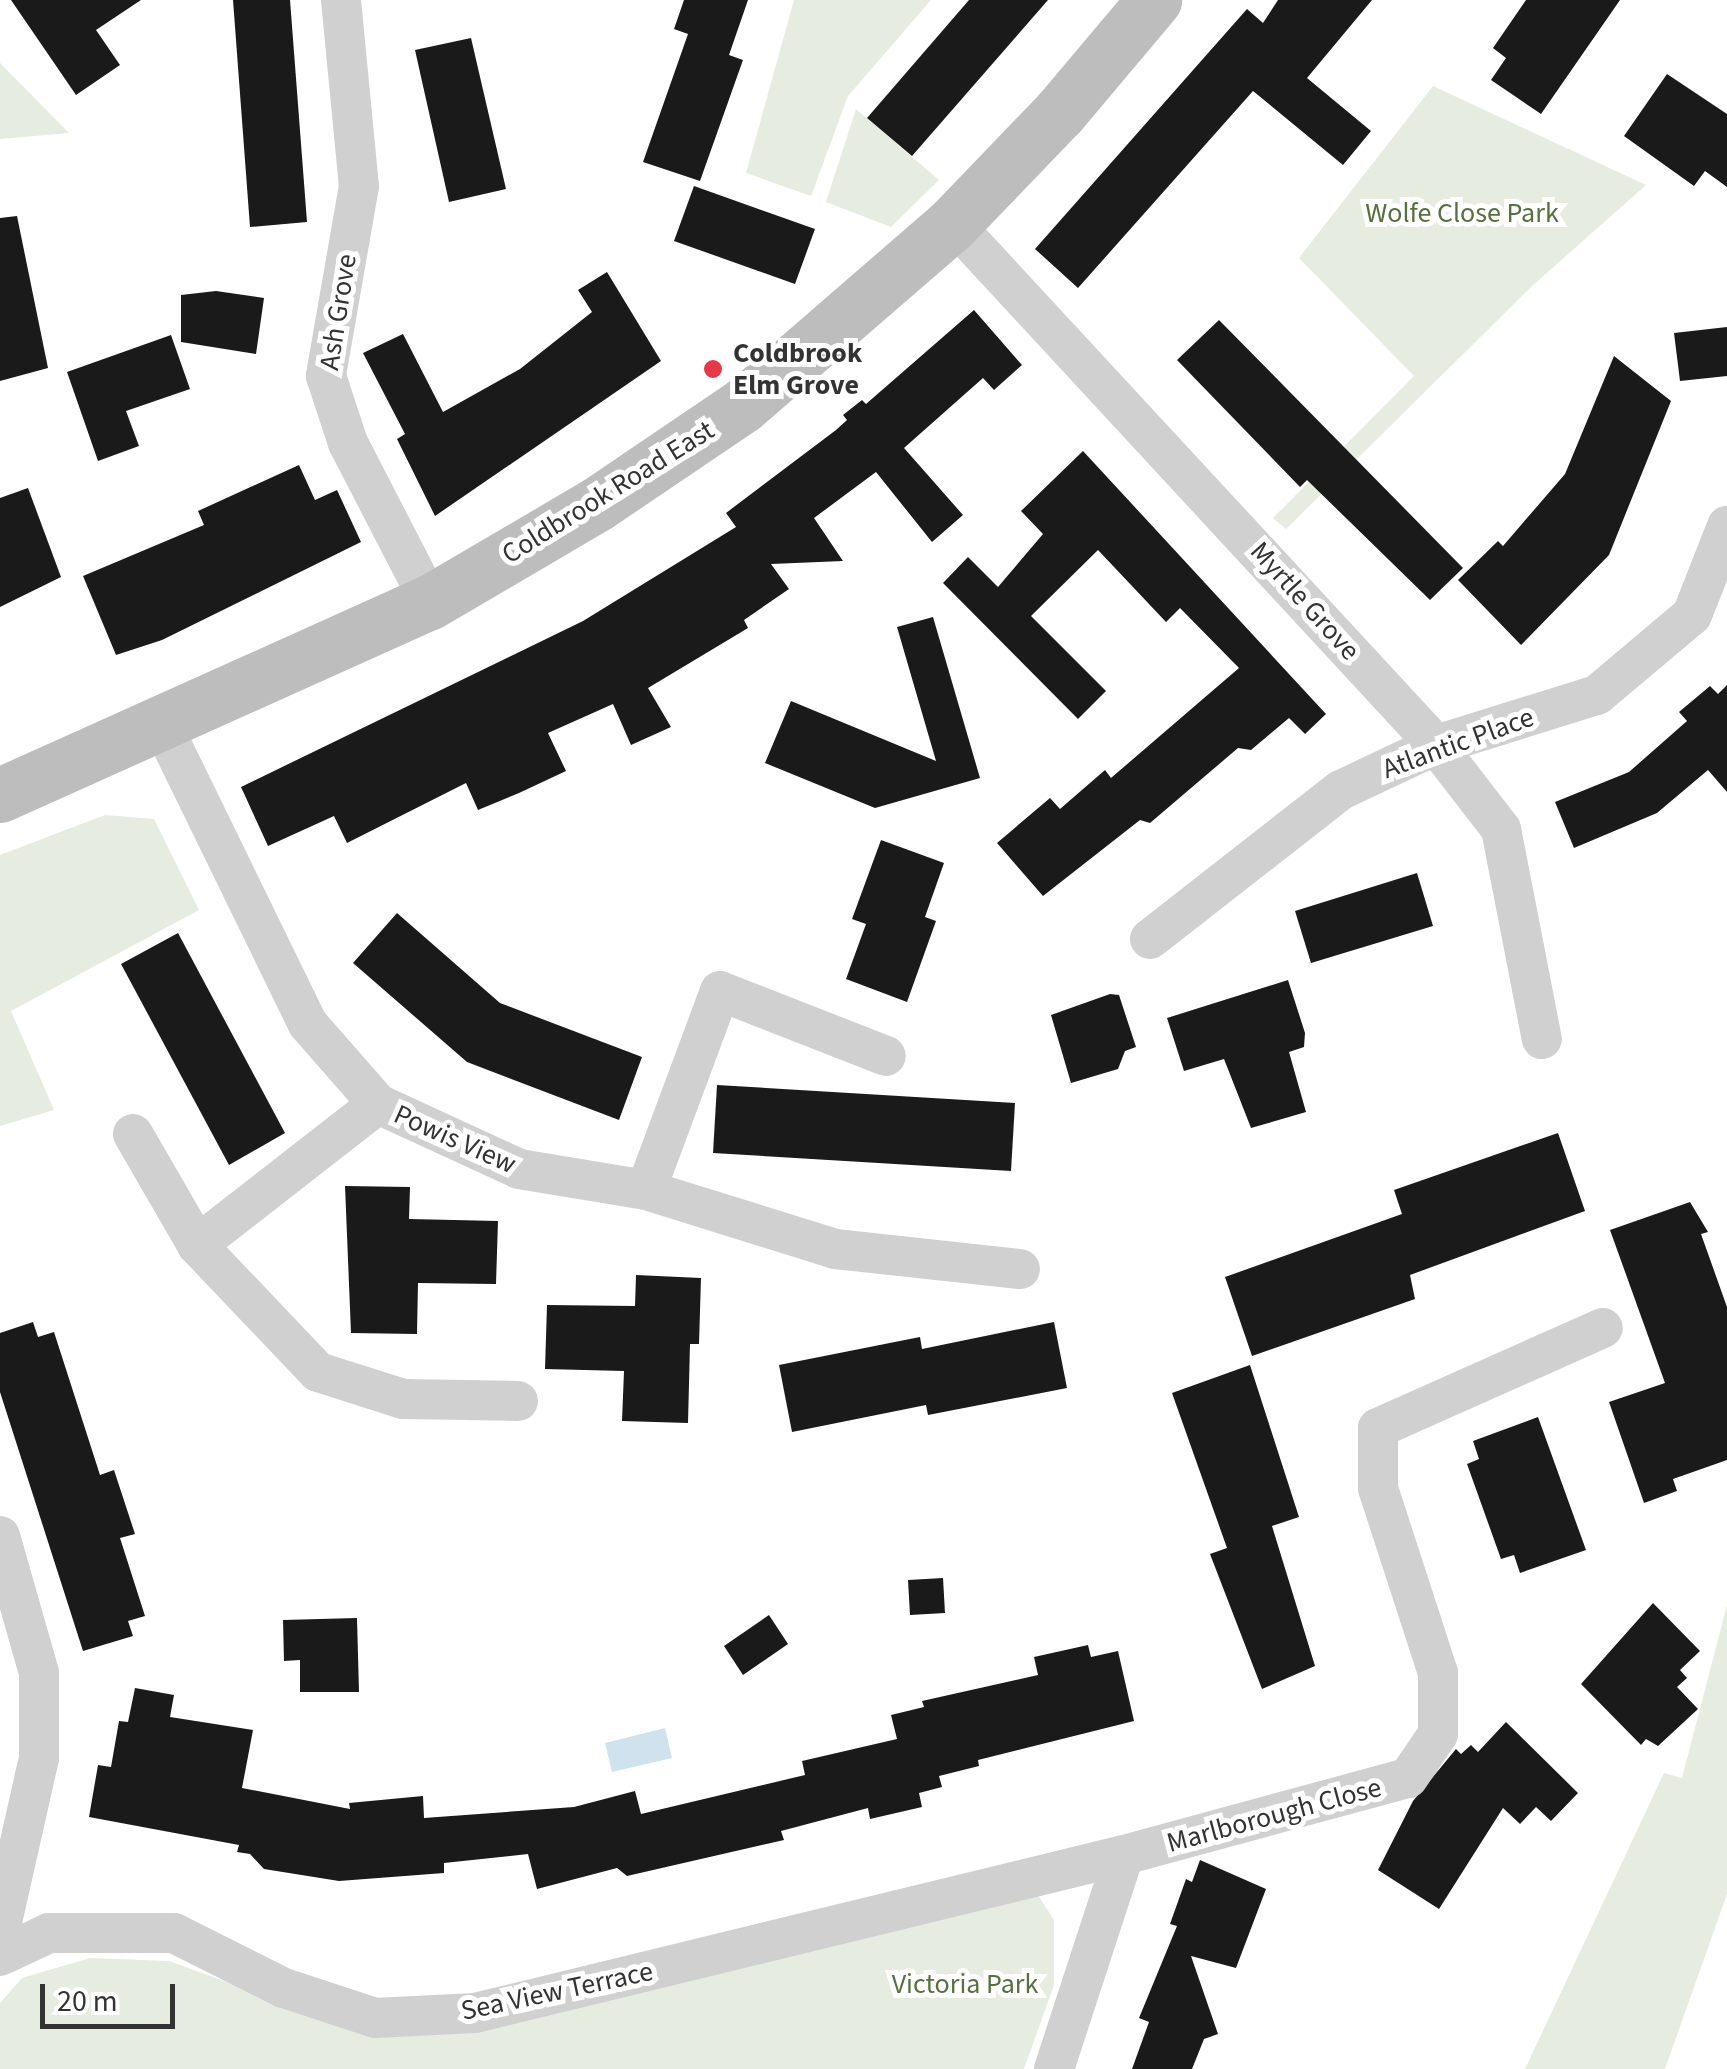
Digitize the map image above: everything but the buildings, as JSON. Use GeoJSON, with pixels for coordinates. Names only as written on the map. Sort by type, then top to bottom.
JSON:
{"type":"FeatureCollection","features":[{"type":"Feature","properties":{"kind":"street","name":"Ash Grove"},"geometry":{"type":"LineString","coordinates":[[342,0],[359,186],[326,376],[348,444],[430,602]]}},
{"type":"Feature","properties":{"kind":"street","name":"Coldbrook Road East"},"geometry":{"type":"LineString","coordinates":[[0,794],[162,725],[430,602],[597,504],[742,406],[953,223],[1059,113],[1154,0]]}},
{"type":"Feature","properties":{"kind":"street","name":"Myrtle Grove"},"geometry":{"type":"LineString","coordinates":[[953,223],[1436,745],[1502,829],[1542,1039]]}},
{"type":"Feature","properties":{"kind":"street","name":"Atlantic Place"},"geometry":{"type":"LineString","coordinates":[[1150,939],[1341,790],[1436,745],[1597,695],[1692,615],[1727,526]]}},
{"type":"Feature","properties":{"kind":"street","name":"Powis View"},"geometry":{"type":"LineString","coordinates":[[162,725],[308,1024],[378,1104],[518,1169],[646,1190],[834,1249],[1020,1270]]}},
{"type":"Feature","properties":{"kind":"street"},"geometry":{"type":"LineString","coordinates":[[646,1190],[720,990],[886,1056]]}},
{"type":"Feature","properties":{"kind":"street"},"geometry":{"type":"LineString","coordinates":[[198,1245],[378,1104]]}},
{"type":"Feature","properties":{"kind":"street"},"geometry":{"type":"LineString","coordinates":[[132,1134],[198,1245],[318,1372],[403,1399],[518,1401]]}},
{"type":"Feature","properties":{"kind":"street","name":"Marlborough Close"},"geometry":{"type":"LineString","coordinates":[[1124,1856],[1408,1778],[1438,1734],[1438,1673],[1378,1488],[1378,1428],[1603,1328]]}},
{"type":"Feature","properties":{"kind":"street"},"geometry":{"type":"LineString","coordinates":[[0,1536],[39,1673],[39,1758],[0,1931]]}},
{"type":"Feature","properties":{"kind":"street"},"geometry":{"type":"LineString","coordinates":[[1054,2069],[1124,1856]]}},
{"type":"Feature","properties":{"kind":"street","name":"Sea View Terrace"},"geometry":{"type":"LineString","coordinates":[[0,1956],[49,1933],[174,1933],[284,1988],[375,2018],[475,2013],[1124,1856]]}},
{"type":"Feature","properties":{"kind":"green space"},"geometry":{"type":"Polygon","coordinates":[[[794,0],[931,0],[848,96],[811,196],[746,173],[794,0]]]}},
{"type":"Feature","properties":{"kind":"green space"},"geometry":{"type":"Polygon","coordinates":[[[0,63],[69,133],[0,139],[0,63]]]}},
{"type":"Feature","properties":{"kind":"green space","name":"Wolfe Close Park"},"geometry":{"type":"Polygon","coordinates":[[[1433,86],[1646,185],[1531,287],[1286,529],[1273,518],[1414,376],[1299,258],[1433,86]]]}},
{"type":"Feature","properties":{"kind":"green space"},"geometry":{"type":"Polygon","coordinates":[[[856,109],[939,180],[891,227],[826,202],[856,109]]]}},
{"type":"Feature","properties":{"kind":"green space"},"geometry":{"type":"Polygon","coordinates":[[[105,815],[154,819],[199,910],[11,1011],[54,1110],[0,1126],[0,855],[105,815]]]}},
{"type":"Feature","properties":{"kind":"green space"},"geometry":{"type":"Polygon","coordinates":[[[1727,1605],[1727,1894],[1665,2069],[1525,2069],[1664,1773],[1682,1778],[1727,1605]]]}},
{"type":"Feature","properties":{"kind":"green space","name":"Victoria Park"},"geometry":{"type":"Polygon","coordinates":[[[1036,1892],[1054,1920],[1054,1985],[1024,2069],[0,2069],[0,2003],[22,1978],[90,1958],[169,1961],[365,2032],[1036,1892]]]}},
{"type":"Feature","properties":{"kind":"water"},"geometry":{"type":"Polygon","coordinates":[[[665,1728],[672,1758],[612,1772],[605,1743],[665,1728]]]}},
{"type":"Feature","properties":{"kind":"place","name":"Coldbrook Elm Grove"},"geometry":{"type":"Point","coordinates":[713,369]}}]}
